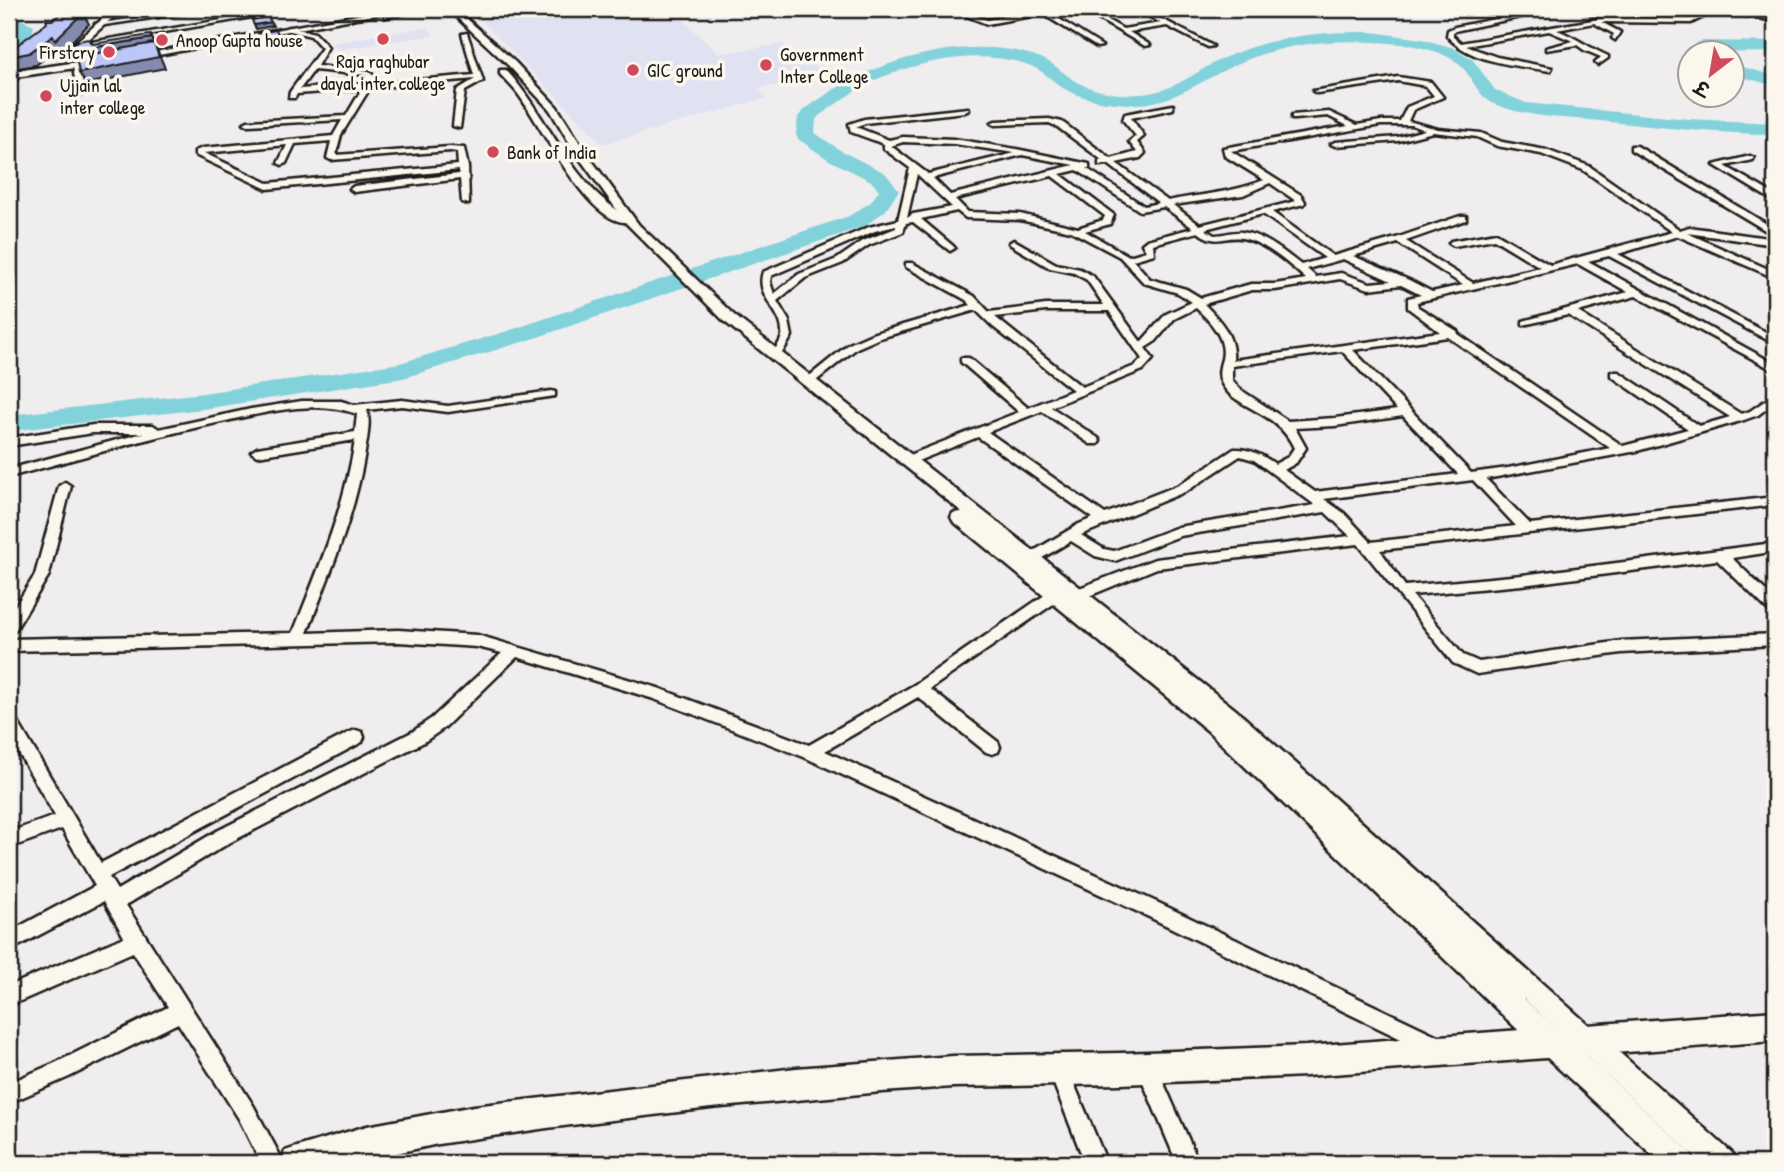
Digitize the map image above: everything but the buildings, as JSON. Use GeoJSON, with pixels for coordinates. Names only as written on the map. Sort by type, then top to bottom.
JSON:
{"type":"FeatureCollection","features":[{"type":"Feature","properties":{"kind":"main road"},"geometry":{"type":"LineString","coordinates":[[298,1163],[399,1134],[464,1122],[670,1096],[927,1073],[1147,1068],[1551,1044],[1775,1026]]}},
{"type":"Feature","properties":{"kind":"street"},"geometry":{"type":"LineString","coordinates":[[49,70],[118,9]]}},
{"type":"Feature","properties":{"kind":"street"},"geometry":{"type":"LineString","coordinates":[[98,24],[209,9]]}},
{"type":"Feature","properties":{"kind":"street"},"geometry":{"type":"LineString","coordinates":[[77,45],[296,9]]}},
{"type":"Feature","properties":{"kind":"street"},"geometry":{"type":"LineString","coordinates":[[131,57],[402,9]]}},
{"type":"Feature","properties":{"kind":"street"},"geometry":{"type":"LineString","coordinates":[[439,9],[523,94],[549,138],[595,200],[635,227]]}},
{"type":"Feature","properties":{"kind":"street"},"geometry":{"type":"LineString","coordinates":[[452,9],[512,64],[554,109],[580,152],[635,227],[730,319],[1229,716],[1722,1163]]}},
{"type":"Feature","properties":{"kind":"street"},"geometry":{"type":"LineString","coordinates":[[952,9],[986,22],[1044,13],[1099,47]]}},
{"type":"Feature","properties":{"kind":"street"},"geometry":{"type":"LineString","coordinates":[[1084,9],[1147,45]]}},
{"type":"Feature","properties":{"kind":"street"},"geometry":{"type":"LineString","coordinates":[[1139,9],[1210,46]]}},
{"type":"Feature","properties":{"kind":"street"},"geometry":{"type":"LineString","coordinates":[[1511,9],[1527,15],[1453,30],[1450,36],[1458,45],[1482,54],[1550,69]]}},
{"type":"Feature","properties":{"kind":"street"},"geometry":{"type":"LineString","coordinates":[[1579,9],[1612,19]]}},
{"type":"Feature","properties":{"kind":"street"},"geometry":{"type":"LineString","coordinates":[[1458,45],[1612,19],[1691,22],[1714,9],[1758,12],[1775,19]]}},
{"type":"Feature","properties":{"kind":"street"},"geometry":{"type":"LineString","coordinates":[[1652,19],[1667,10]]}},
{"type":"Feature","properties":{"kind":"street"},"geometry":{"type":"LineString","coordinates":[[1594,21],[1618,33],[1615,38]]}},
{"type":"Feature","properties":{"kind":"street"},"geometry":{"type":"LineString","coordinates":[[1122,31],[1168,24]]}},
{"type":"Feature","properties":{"kind":"street"},"geometry":{"type":"LineString","coordinates":[[288,29],[313,34],[326,48],[296,89],[365,89],[467,85],[478,82],[465,34]]}},
{"type":"Feature","properties":{"kind":"street"},"geometry":{"type":"LineString","coordinates":[[1550,29],[1606,57],[1598,63]]}},
{"type":"Feature","properties":{"kind":"street"},"geometry":{"type":"LineString","coordinates":[[1548,48],[1579,42]]}},
{"type":"Feature","properties":{"kind":"street"},"geometry":{"type":"LineString","coordinates":[[9,77],[103,61]]}},
{"type":"Feature","properties":{"kind":"street"},"geometry":{"type":"LineString","coordinates":[[76,66],[81,93]]}},
{"type":"Feature","properties":{"kind":"street"},"geometry":{"type":"LineString","coordinates":[[313,68],[367,73],[365,89],[346,118],[330,156],[334,159],[450,149],[462,151],[466,202]]}},
{"type":"Feature","properties":{"kind":"street"},"geometry":{"type":"LineString","coordinates":[[365,89],[477,73]]}},
{"type":"Feature","properties":{"kind":"street"},"geometry":{"type":"LineString","coordinates":[[1317,91],[1398,79],[1428,84],[1439,97],[1410,109],[1403,123]]}},
{"type":"Feature","properties":{"kind":"street"},"geometry":{"type":"LineString","coordinates":[[457,126],[461,90],[467,85]]}},
{"type":"Feature","properties":{"kind":"street"},"geometry":{"type":"LineString","coordinates":[[947,198],[1052,172],[1137,156],[1141,153],[1133,142],[1140,133],[1127,120],[1128,116],[1170,107]]}},
{"type":"Feature","properties":{"kind":"street"},"geometry":{"type":"LineString","coordinates":[[965,110],[864,121],[852,126],[854,130],[888,143],[899,139],[918,139],[1026,153],[1082,167],[1137,208],[1147,209],[1243,192],[1271,180]]}},
{"type":"Feature","properties":{"kind":"street"},"geometry":{"type":"LineString","coordinates":[[1295,117],[1329,114],[1355,127]]}},
{"type":"Feature","properties":{"kind":"street"},"geometry":{"type":"LineString","coordinates":[[248,123],[346,118]]}},
{"type":"Feature","properties":{"kind":"street"},"geometry":{"type":"LineString","coordinates":[[273,143],[286,121]]}},
{"type":"Feature","properties":{"kind":"street"},"geometry":{"type":"LineString","coordinates":[[995,123],[1055,122],[1216,239],[1247,236],[1300,268],[1315,281]]}},
{"type":"Feature","properties":{"kind":"street"},"geometry":{"type":"LineString","coordinates":[[1127,259],[1151,252],[1147,244],[1150,242],[1298,204],[1301,200],[1228,154],[1226,150],[1355,127],[1403,123],[1417,124],[1432,130],[1478,135],[1500,144],[1543,152],[1572,162],[1605,180],[1627,199],[1678,233],[1775,275]]}},
{"type":"Feature","properties":{"kind":"street"},"geometry":{"type":"LineString","coordinates":[[1335,144],[1398,139],[1432,130]]}},
{"type":"Feature","properties":{"kind":"street"},"geometry":{"type":"LineString","coordinates":[[336,138],[203,150],[198,153],[267,186],[464,171]]}},
{"type":"Feature","properties":{"kind":"street"},"geometry":{"type":"LineString","coordinates":[[282,163],[292,142]]}},
{"type":"Feature","properties":{"kind":"street"},"geometry":{"type":"LineString","coordinates":[[888,143],[890,152],[926,177],[957,208],[972,217],[1020,217],[1077,231],[1127,259],[1147,281],[1182,291],[1198,303],[1216,321],[1226,342],[1228,355],[1224,378],[1233,390],[1286,425],[1297,440],[1300,448],[1292,460],[1275,469]]}},
{"type":"Feature","properties":{"kind":"street"},"geometry":{"type":"LineString","coordinates":[[1634,148],[1775,233]]}},
{"type":"Feature","properties":{"kind":"street"},"geometry":{"type":"LineString","coordinates":[[926,177],[1026,153]]}},
{"type":"Feature","properties":{"kind":"street"},"geometry":{"type":"LineString","coordinates":[[1750,159],[1718,165],[1775,200],[1769,204],[1775,211]]}},
{"type":"Feature","properties":{"kind":"street"},"geometry":{"type":"LineString","coordinates":[[772,300],[802,276],[830,266],[866,243],[898,232],[909,218],[910,178],[914,168]]}},
{"type":"Feature","properties":{"kind":"street"},"geometry":{"type":"LineString","coordinates":[[354,188],[464,171]]}},
{"type":"Feature","properties":{"kind":"street"},"geometry":{"type":"LineString","coordinates":[[1052,172],[1110,215],[1107,222],[1077,231]]}},
{"type":"Feature","properties":{"kind":"street"},"geometry":{"type":"LineString","coordinates":[[775,356],[787,336],[787,329],[764,277],[772,270],[872,229],[957,208]]}},
{"type":"Feature","properties":{"kind":"street"},"geometry":{"type":"LineString","coordinates":[[1266,212],[1332,259]]}},
{"type":"Feature","properties":{"kind":"street"},"geometry":{"type":"LineString","coordinates":[[909,218],[950,248]]}},
{"type":"Feature","properties":{"kind":"street"},"geometry":{"type":"LineString","coordinates":[[1300,268],[1399,240],[1463,218]]}},
{"type":"Feature","properties":{"kind":"street"},"geometry":{"type":"LineString","coordinates":[[1621,450],[1411,305],[1412,300],[1580,261],[1696,230],[1775,242]]}},
{"type":"Feature","properties":{"kind":"street"},"geometry":{"type":"LineString","coordinates":[[1454,243],[1496,236],[1549,268]]}},
{"type":"Feature","properties":{"kind":"street"},"geometry":{"type":"LineString","coordinates":[[1399,240],[1471,286]]}},
{"type":"Feature","properties":{"kind":"street"},"geometry":{"type":"LineString","coordinates":[[906,461],[1081,391],[1144,364],[1148,359],[1141,346],[1084,273],[1053,266],[1014,243]]}},
{"type":"Feature","properties":{"kind":"street"},"geometry":{"type":"LineString","coordinates":[[1610,253],[1775,341]]}},
{"type":"Feature","properties":{"kind":"street"},"geometry":{"type":"LineString","coordinates":[[1343,255],[1430,295]]}},
{"type":"Feature","properties":{"kind":"street"},"geometry":{"type":"LineString","coordinates":[[1580,261],[1775,369]]}},
{"type":"Feature","properties":{"kind":"street"},"geometry":{"type":"LineString","coordinates":[[909,265],[960,292],[1081,391]]}},
{"type":"Feature","properties":{"kind":"street"},"geometry":{"type":"LineString","coordinates":[[1141,346],[1158,335],[1167,317],[1198,303],[1241,289],[1275,288],[1341,276],[1369,286],[1406,282]]}},
{"type":"Feature","properties":{"kind":"street"},"geometry":{"type":"LineString","coordinates":[[1527,323],[1638,292]]}},
{"type":"Feature","properties":{"kind":"street"},"geometry":{"type":"LineString","coordinates":[[808,382],[853,346],[979,306]]}},
{"type":"Feature","properties":{"kind":"street"},"geometry":{"type":"LineString","coordinates":[[987,315],[1046,308],[1112,308]]}},
{"type":"Feature","properties":{"kind":"street"},"geometry":{"type":"LineString","coordinates":[[1569,311],[1740,418]]}},
{"type":"Feature","properties":{"kind":"street"},"geometry":{"type":"LineString","coordinates":[[730,319],[740,339],[801,390],[1215,724],[1551,1044],[1681,1163]]}},
{"type":"Feature","properties":{"kind":"street"},"geometry":{"type":"LineString","coordinates":[[1225,364],[1453,333]]}},
{"type":"Feature","properties":{"kind":"street"},"geometry":{"type":"LineString","coordinates":[[1344,347],[1527,529]]}},
{"type":"Feature","properties":{"kind":"street"},"geometry":{"type":"LineString","coordinates":[[965,360],[1026,412]]}},
{"type":"Feature","properties":{"kind":"street"},"geometry":{"type":"LineString","coordinates":[[1615,374],[1697,430]]}},
{"type":"Feature","properties":{"kind":"street"},"geometry":{"type":"LineString","coordinates":[[9,473],[169,430],[274,408],[336,402],[359,407],[402,403],[448,409],[551,394]]}},
{"type":"Feature","properties":{"kind":"street"},"geometry":{"type":"LineString","coordinates":[[1315,496],[1472,477],[1621,450],[1740,418],[1754,413],[1774,399]]}},
{"type":"Feature","properties":{"kind":"street"},"geometry":{"type":"LineString","coordinates":[[1042,406],[1094,442]]}},
{"type":"Feature","properties":{"kind":"street"},"geometry":{"type":"LineString","coordinates":[[298,638],[348,500],[362,435],[363,412],[359,407]]}},
{"type":"Feature","properties":{"kind":"street"},"geometry":{"type":"LineString","coordinates":[[1286,425],[1345,421],[1407,412]]}},
{"type":"Feature","properties":{"kind":"street"},"geometry":{"type":"LineString","coordinates":[[9,442],[102,429],[169,430]]}},
{"type":"Feature","properties":{"kind":"street"},"geometry":{"type":"LineString","coordinates":[[978,431],[1103,519]]}},
{"type":"Feature","properties":{"kind":"street"},"geometry":{"type":"LineString","coordinates":[[257,452],[362,435]]}},
{"type":"Feature","properties":{"kind":"street"},"geometry":{"type":"LineString","coordinates":[[1032,558],[1103,519],[1183,488],[1233,453],[1258,457],[1328,507],[1364,543],[1458,659],[1477,668],[1621,647],[1775,640]]}},
{"type":"Feature","properties":{"kind":"street"},"geometry":{"type":"LineString","coordinates":[[9,628],[42,575],[65,486]]}},
{"type":"Feature","properties":{"kind":"street"},"geometry":{"type":"LineString","coordinates":[[1079,594],[1156,564],[1198,557],[1527,529],[1774,501]]}},
{"type":"Feature","properties":{"kind":"street"},"geometry":{"type":"LineString","coordinates":[[1072,535],[1100,553],[1115,556],[1178,532],[1328,507]]}},
{"type":"Feature","properties":{"kind":"street"},"geometry":{"type":"LineString","coordinates":[[1401,591],[1522,580],[1766,550]]}},
{"type":"Feature","properties":{"kind":"street"},"geometry":{"type":"LineString","coordinates":[[1721,555],[1775,608]]}},
{"type":"Feature","properties":{"kind":"street"},"geometry":{"type":"LineString","coordinates":[[810,752],[919,689],[1057,594]]}},
{"type":"Feature","properties":{"kind":"street"},"geometry":{"type":"LineString","coordinates":[[9,645],[436,637],[477,641],[514,650],[658,694],[810,752],[1156,911],[1446,1050]]}},
{"type":"Feature","properties":{"kind":"street"},"geometry":{"type":"LineString","coordinates":[[105,889],[223,837],[418,737],[438,723],[514,650]]}},
{"type":"Feature","properties":{"kind":"street"},"geometry":{"type":"LineString","coordinates":[[919,689],[992,747]]}},
{"type":"Feature","properties":{"kind":"street"},"geometry":{"type":"LineString","coordinates":[[9,722],[105,889],[246,1112],[273,1163]]}},
{"type":"Feature","properties":{"kind":"street"},"geometry":{"type":"LineString","coordinates":[[9,942],[105,889],[356,737]]}},
{"type":"Feature","properties":{"kind":"street"},"geometry":{"type":"LineString","coordinates":[[9,840],[65,820]]}},
{"type":"Feature","properties":{"kind":"street"},"geometry":{"type":"LineString","coordinates":[[9,996],[137,942]]}},
{"type":"Feature","properties":{"kind":"street"},"geometry":{"type":"LineString","coordinates":[[9,1093],[181,1011]]}},
{"type":"Feature","properties":{"kind":"street"},"geometry":{"type":"LineString","coordinates":[[1147,1068],[1188,1163]]}},
{"type":"Feature","properties":{"kind":"street"},"geometry":{"type":"LineString","coordinates":[[1058,1069],[1096,1163]]}},
{"type":"Feature","properties":{"kind":"shaded area","name":"GIC ground"},"geometry":{"type":"Polygon","coordinates":[[[514,9],[671,9],[719,54],[782,44],[826,74],[757,89],[766,98],[603,144],[476,15],[514,9]]]}},
{"type":"Feature","properties":{"kind":"shaded area","name":"Raja raghubar dayal inter college"},"geometry":{"type":"Polygon","coordinates":[[[427,27],[434,35],[337,50],[333,43],[427,27]]]}},
{"type":"Feature","properties":{"kind":"waterway"},"geometry":{"type":"LineString","coordinates":[[9,17],[26,26],[25,34],[9,51]]}},
{"type":"Feature","properties":{"kind":"waterway"},"geometry":{"type":"LineString","coordinates":[[9,423],[203,401],[403,370],[520,335],[857,221],[879,206],[889,190],[878,177],[836,156],[805,135],[807,117],[869,77],[928,59],[973,54],[1016,56],[1039,63],[1069,84],[1088,93],[1136,99],[1174,91],[1232,60],[1283,43],[1318,38],[1372,37],[1436,47],[1459,57],[1494,97],[1526,108],[1688,124],[1775,129]]}},
{"type":"Feature","properties":{"kind":"waterway"},"geometry":{"type":"LineString","coordinates":[[1746,47],[1775,47]]}},
{"type":"Feature","properties":{"kind":"waterway"},"geometry":{"type":"LineString","coordinates":[[1746,73],[1775,81]]}},
{"type":"Feature","properties":{"kind":"place","name":"Raja raghubar dayal inter college"},"geometry":{"type":"Point","coordinates":[383,39]}},
{"type":"Feature","properties":{"kind":"place","name":"Anoop Gupta house"},"geometry":{"type":"Point","coordinates":[162,40]}},
{"type":"Feature","properties":{"kind":"place","name":"Firstcry"},"geometry":{"type":"Point","coordinates":[109,52]}},
{"type":"Feature","properties":{"kind":"place","name":"Government Inter College"},"geometry":{"type":"Point","coordinates":[766,65]}},
{"type":"Feature","properties":{"kind":"place","name":"GIC ground"},"geometry":{"type":"Point","coordinates":[633,70]}},
{"type":"Feature","properties":{"kind":"place","name":"Ujjain lal inter college"},"geometry":{"type":"Point","coordinates":[46,96]}},
{"type":"Feature","properties":{"kind":"place","name":"Bank of India"},"geometry":{"type":"Point","coordinates":[493,152]}}]}
